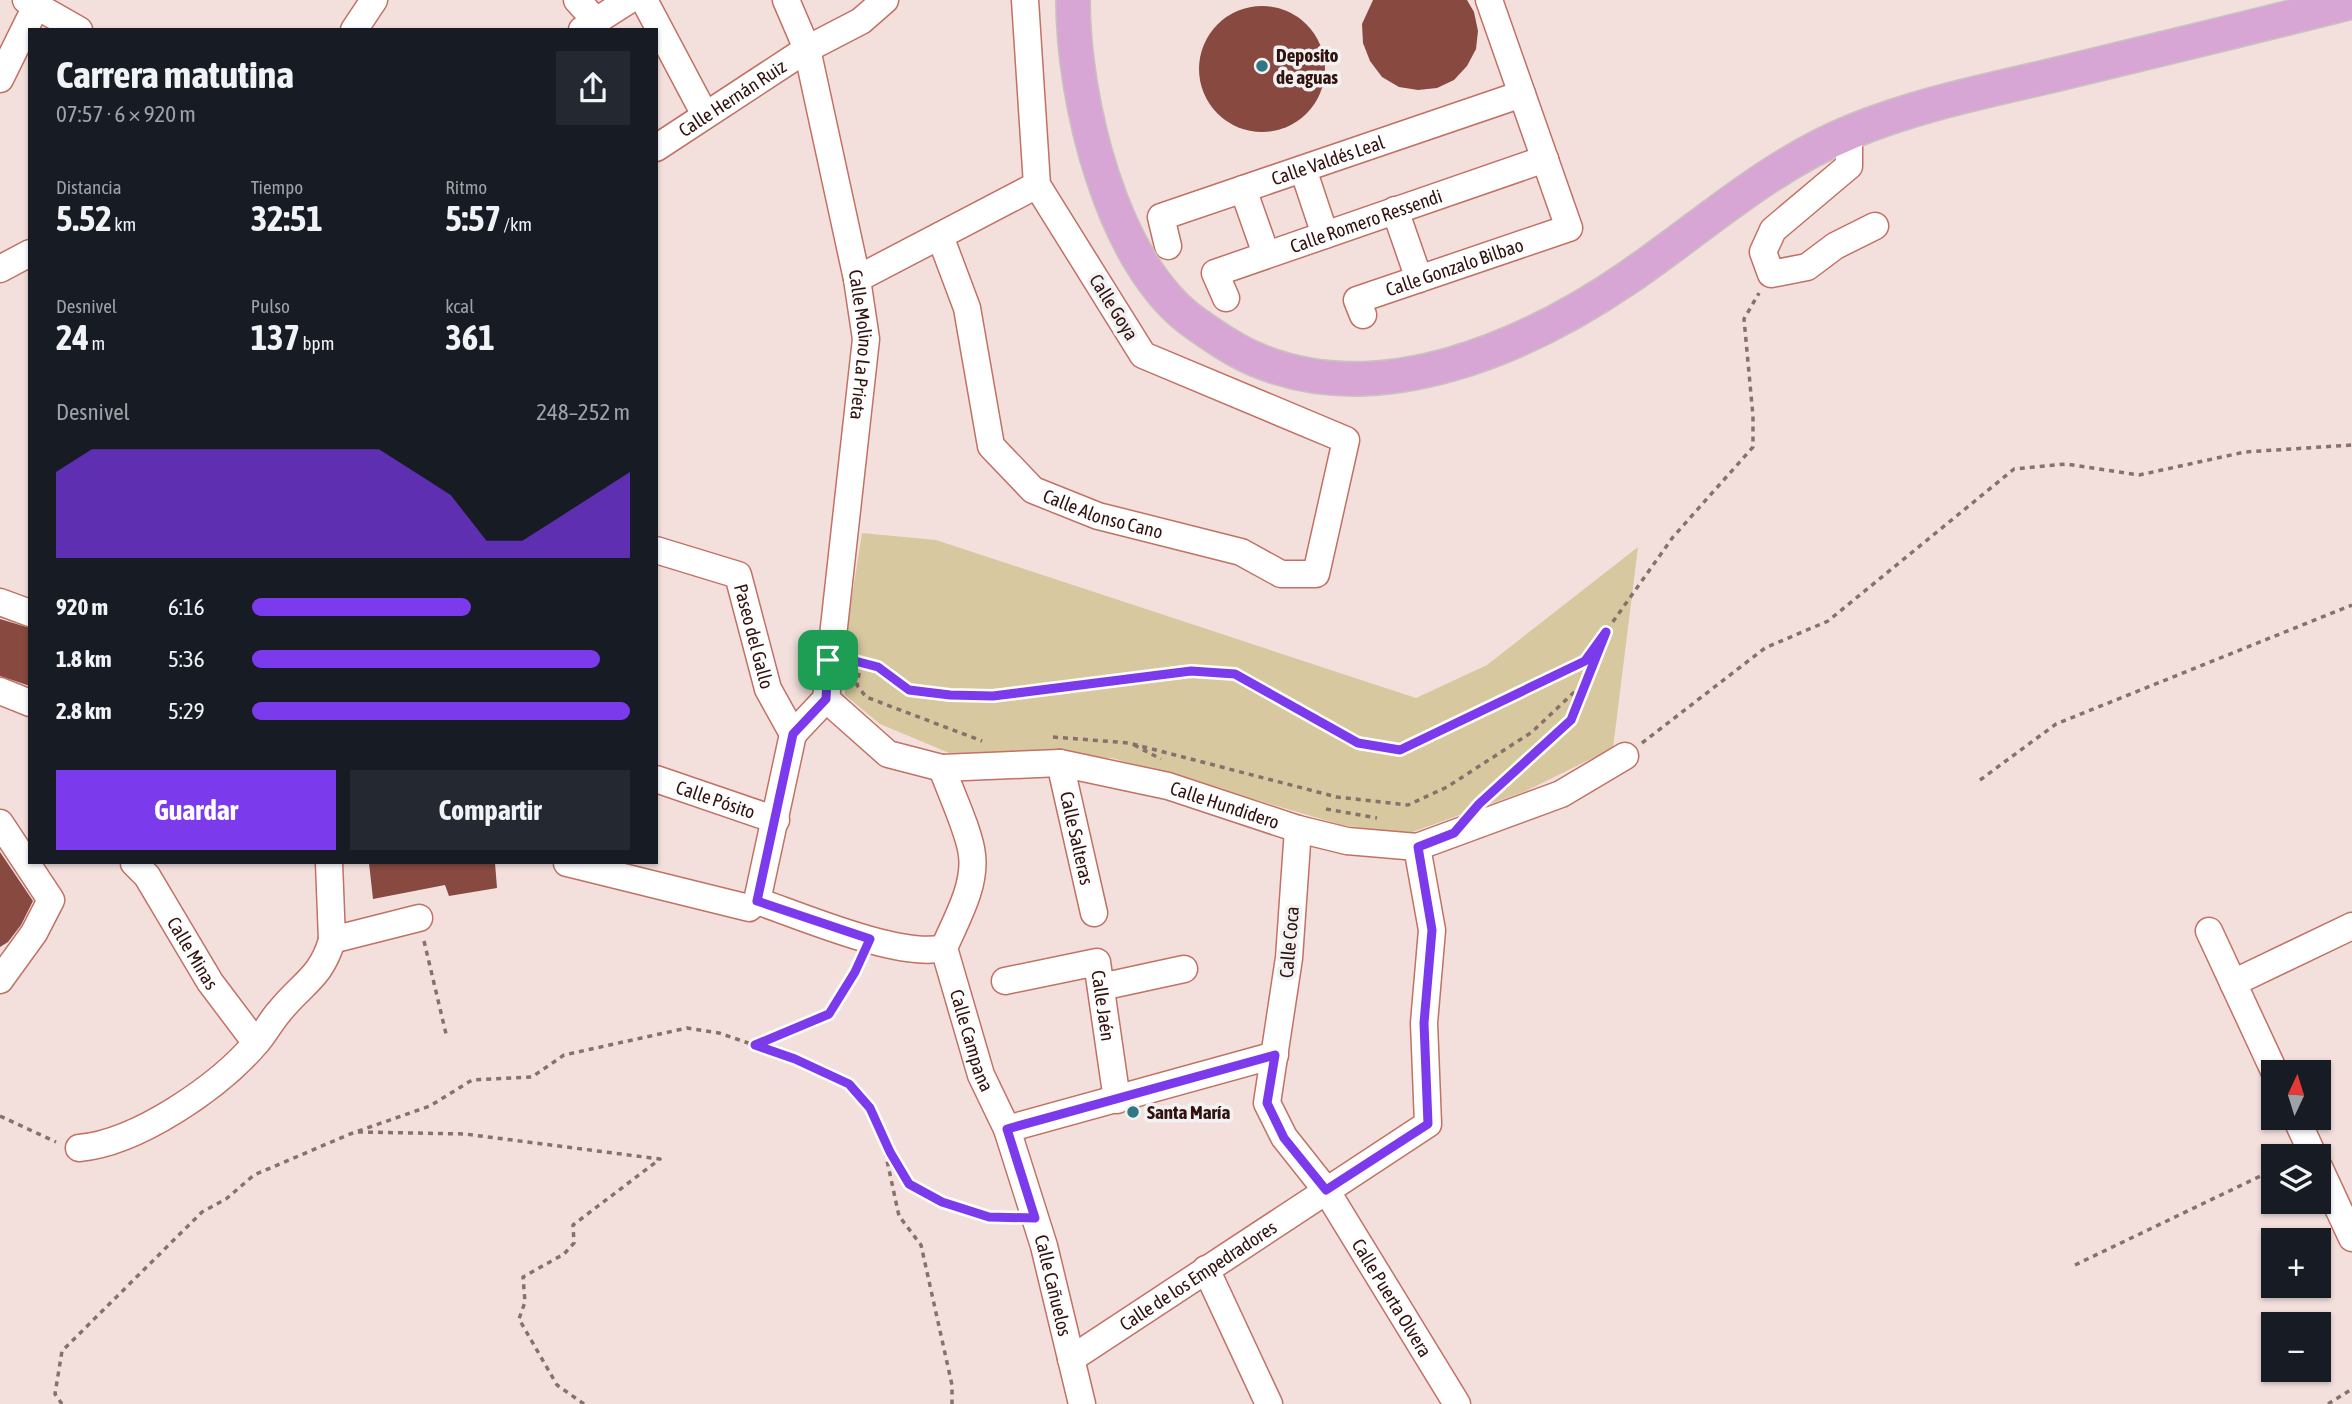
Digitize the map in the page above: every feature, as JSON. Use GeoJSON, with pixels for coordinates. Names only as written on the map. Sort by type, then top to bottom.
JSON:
{"type":"FeatureCollection","features":[{"type":"Feature","properties":{"kind":"main road"},"geometry":{"type":"LineString","coordinates":[[1073,0],[1079,76],[1096,152],[1115,212],[1150,278],[1186,317],[1257,360],[1318,376],[1381,377],[1428,369],[1476,356],[1532,334],[1583,307],[1630,276],[1749,188],[1805,153],[1849,132],[1948,100],[2352,2]]}},
{"type":"Feature","properties":{"kind":"street"},"geometry":{"type":"LineString","coordinates":[[355,28],[374,0]]}},
{"type":"Feature","properties":{"kind":"street"},"geometry":{"type":"LineString","coordinates":[[578,0],[587,26],[629,0]]}},
{"type":"Feature","properties":{"kind":"street"},"geometry":{"type":"LineString","coordinates":[[644,0],[705,115]]}},
{"type":"Feature","properties":{"kind":"street","name":"Calle Molino La Prieta"},"geometry":{"type":"LineString","coordinates":[[786,0],[807,49],[857,279],[866,339],[828,660],[826,699]]}},
{"type":"Feature","properties":{"kind":"street","name":"Calle Hernán Ruiz"},"geometry":{"type":"LineString","coordinates":[[658,147],[807,49],[861,21],[886,0]]}},
{"type":"Feature","properties":{"kind":"street","name":"Calle Goya"},"geometry":{"type":"LineString","coordinates":[[1026,0],[1037,185],[1143,355],[1346,439],[1316,574]]}},
{"type":"Feature","properties":{"kind":"street"},"geometry":{"type":"LineString","coordinates":[[1489,0],[1545,159]]}},
{"type":"Feature","properties":{"kind":"street"},"geometry":{"type":"LineString","coordinates":[[0,79],[33,2],[76,28]]}},
{"type":"Feature","properties":{"kind":"street","name":"Calle Valdés Leal"},"geometry":{"type":"LineString","coordinates":[[1168,246],[1161,218],[1522,94]]}},
{"type":"Feature","properties":{"kind":"street"},"geometry":{"type":"LineString","coordinates":[[1849,132],[1849,166],[1773,230],[1763,252],[1771,274],[1807,267],[1835,246],[1875,226]]}},
{"type":"Feature","properties":{"kind":"street","name":"Calle Romero Ressendi"},"geometry":{"type":"LineString","coordinates":[[1226,298],[1215,273],[1545,159]]}},
{"type":"Feature","properties":{"kind":"street","name":"Calle Gonzalo Bilbao"},"geometry":{"type":"LineString","coordinates":[[1363,315],[1357,300],[1569,228],[1545,159]]}},
{"type":"Feature","properties":{"kind":"street"},"geometry":{"type":"LineString","coordinates":[[1303,169],[1325,235]]}},
{"type":"Feature","properties":{"kind":"street"},"geometry":{"type":"LineString","coordinates":[[857,279],[1037,185]]}},
{"type":"Feature","properties":{"kind":"street"},"geometry":{"type":"LineString","coordinates":[[1243,189],[1266,254]]}},
{"type":"Feature","properties":{"kind":"street"},"geometry":{"type":"LineString","coordinates":[[1395,210],[1419,279]]}},
{"type":"Feature","properties":{"kind":"street","name":"Calle Alonso Cano"},"geometry":{"type":"LineString","coordinates":[[940,236],[967,308],[991,446],[1033,490],[1098,516],[1241,552],[1281,575],[1316,574]]}},
{"type":"Feature","properties":{"kind":"street"},"geometry":{"type":"LineString","coordinates":[[0,269],[28,254]]}},
{"type":"Feature","properties":{"kind":"street","name":"Paseo del Gallo"},"geometry":{"type":"LineString","coordinates":[[658,551],[737,575],[768,689],[793,734]]}},
{"type":"Feature","properties":{"kind":"street"},"geometry":{"type":"LineString","coordinates":[[0,602],[28,612]]}},
{"type":"Feature","properties":{"kind":"street"},"geometry":{"type":"LineString","coordinates":[[0,691],[28,702]]}},
{"type":"Feature","properties":{"kind":"street"},"geometry":{"type":"LineString","coordinates":[[571,864],[748,908],[757,901],[793,734],[826,699]]}},
{"type":"Feature","properties":{"kind":"street","name":"Calle Hundidero"},"geometry":{"type":"LineString","coordinates":[[826,699],[888,754],[942,768],[1060,763],[1168,786],[1298,829],[1353,842],[1418,847],[1561,793],[1625,756]]}},
{"type":"Feature","properties":{"kind":"street","name":"Calle Salteras"},"geometry":{"type":"LineString","coordinates":[[1060,763],[1094,913]]}},
{"type":"Feature","properties":{"kind":"street"},"geometry":{"type":"LineString","coordinates":[[757,901],[870,939],[933,950],[944,948],[961,911],[970,881],[972,855],[942,768]]}},
{"type":"Feature","properties":{"kind":"street","name":"Calle Pósito"},"geometry":{"type":"LineString","coordinates":[[658,780],[776,820]]}},
{"type":"Feature","properties":{"kind":"street"},"geometry":{"type":"LineString","coordinates":[[0,823],[27,860]]}},
{"type":"Feature","properties":{"kind":"street","name":"Calle Coca"},"geometry":{"type":"LineString","coordinates":[[1298,829],[1289,958],[1267,1103],[1284,1138],[1326,1190]]}},
{"type":"Feature","properties":{"kind":"street","name":"Calle de los Empedradores"},"geometry":{"type":"LineString","coordinates":[[1071,1359],[1428,1124],[1424,1023],[1432,930],[1418,847]]}},
{"type":"Feature","properties":{"kind":"street"},"geometry":{"type":"LineString","coordinates":[[0,980],[34,933],[51,900],[29,864]]}},
{"type":"Feature","properties":{"kind":"street","name":"Calle Minas"},"geometry":{"type":"LineString","coordinates":[[135,864],[147,876],[210,982],[256,1043]]}},
{"type":"Feature","properties":{"kind":"street"},"geometry":{"type":"LineString","coordinates":[[79,1148],[98,1146],[165,1116],[196,1096],[256,1043],[279,1012],[325,964],[332,940],[329,864]]}},
{"type":"Feature","properties":{"kind":"street"},"geometry":{"type":"LineString","coordinates":[[332,940],[419,918]]}},
{"type":"Feature","properties":{"kind":"street"},"geometry":{"type":"LineString","coordinates":[[2233,983],[2352,926]]}},
{"type":"Feature","properties":{"kind":"street"},"geometry":{"type":"LineString","coordinates":[[2208,931],[2269,1060]]}},
{"type":"Feature","properties":{"kind":"street","name":"Calle Campana"},"geometry":{"type":"LineString","coordinates":[[944,948],[982,1074],[1007,1129]]}},
{"type":"Feature","properties":{"kind":"street","name":"Calle Jaén"},"geometry":{"type":"LineString","coordinates":[[1005,981],[1097,962],[1117,1100]]}},
{"type":"Feature","properties":{"kind":"street"},"geometry":{"type":"LineString","coordinates":[[1101,986],[1184,969]]}},
{"type":"Feature","properties":{"kind":"street"},"geometry":{"type":"LineString","coordinates":[[1007,1129],[1275,1055]]}},
{"type":"Feature","properties":{"kind":"street","name":"Calle Cañuelos"},"geometry":{"type":"LineString","coordinates":[[1007,1129],[1035,1218],[1082,1404]]}},
{"type":"Feature","properties":{"kind":"street","name":"Calle Puerta Olvera"},"geometry":{"type":"LineString","coordinates":[[1326,1190],[1457,1404]]}},
{"type":"Feature","properties":{"kind":"street"},"geometry":{"type":"LineString","coordinates":[[2331,1193],[2352,1238]]}},
{"type":"Feature","properties":{"kind":"street"},"geometry":{"type":"LineString","coordinates":[[1206,1269],[1269,1404]]}},
{"type":"Feature","properties":{"kind":"path"},"geometry":{"type":"LineString","coordinates":[[828,660],[878,667],[909,690],[950,695],[993,696],[1191,671],[1235,674],[1358,743],[1400,750],[1585,661],[1673,537],[1753,447],[1753,416],[1744,318],[1771,274]]}},
{"type":"Feature","properties":{"kind":"path"},"geometry":{"type":"LineString","coordinates":[[1625,756],[1765,648],[1828,621],[2014,469],[2066,464],[2139,475],[2245,452],[2352,445]]}},
{"type":"Feature","properties":{"kind":"path"},"geometry":{"type":"LineString","coordinates":[[1980,780],[2056,724],[2352,604]]}},
{"type":"Feature","properties":{"kind":"path"},"geometry":{"type":"LineString","coordinates":[[1489,794],[1571,720],[1606,632]]}},
{"type":"Feature","properties":{"kind":"path"},"geometry":{"type":"LineString","coordinates":[[861,663],[857,685],[866,697],[985,742]]}},
{"type":"Feature","properties":{"kind":"path"},"geometry":{"type":"LineString","coordinates":[[1049,738],[1129,743],[1337,797],[1408,805],[1447,787],[1532,732],[1587,680]]}},
{"type":"Feature","properties":{"kind":"path"},"geometry":{"type":"LineString","coordinates":[[1129,743],[1164,760]]}},
{"type":"Feature","properties":{"kind":"path"},"geometry":{"type":"LineString","coordinates":[[1316,808],[1382,819]]}},
{"type":"Feature","properties":{"kind":"path"},"geometry":{"type":"LineString","coordinates":[[419,918],[447,1038]]}},
{"type":"Feature","properties":{"kind":"path"},"geometry":{"type":"LineString","coordinates":[[755,1045],[829,1014],[855,972],[870,939]]}},
{"type":"Feature","properties":{"kind":"path"},"geometry":{"type":"LineString","coordinates":[[62,1404],[55,1394],[62,1351],[202,1212],[226,1199],[254,1175],[356,1132],[430,1106],[472,1080],[532,1077],[564,1055],[687,1028],[719,1033],[755,1045],[795,1059],[849,1084],[870,1108],[909,1184],[942,1202],[989,1217],[1035,1218]]}},
{"type":"Feature","properties":{"kind":"path"},"geometry":{"type":"LineString","coordinates":[[0,1116],[46,1139],[79,1148]]}},
{"type":"Feature","properties":{"kind":"path"},"geometry":{"type":"LineString","coordinates":[[356,1132],[465,1134],[660,1159],[573,1226],[574,1243],[564,1254],[523,1277],[525,1302],[519,1319],[557,1385],[583,1404]]}},
{"type":"Feature","properties":{"kind":"path"},"geometry":{"type":"LineString","coordinates":[[882,1134],[899,1216],[921,1245],[951,1385],[952,1404]]}},
{"type":"Feature","properties":{"kind":"path"},"geometry":{"type":"LineString","coordinates":[[2075,1265],[2261,1176]]}},
{"type":"Feature","properties":{"kind":"path"},"geometry":{"type":"LineString","coordinates":[[2328,1404],[2352,1389]]}},
{"type":"Feature","properties":{"kind":"shaded area"},"geometry":{"type":"Polygon","coordinates":[[[862,533],[936,540],[1416,698],[1487,665],[1638,547],[1613,748],[1526,791],[1407,834],[1342,825],[1112,758],[954,755],[880,724],[845,695],[845,640],[862,533]]]}},
{"type":"Feature","properties":{"kind":"building","name":"Deposito de aguas"},"geometry":{"type":"Polygon","coordinates":[[[1373,0],[1467,0],[1474,12],[1478,31],[1476,49],[1467,66],[1454,80],[1437,88],[1418,90],[1399,87],[1382,77],[1370,61],[1363,43],[1362,24],[1373,0]]]}},
{"type":"Feature","properties":{"kind":"building","name":"Deposito de aguas"},"geometry":{"type":"Polygon","coordinates":[[[1262,6],[1286,11],[1307,24],[1320,45],[1325,69],[1320,93],[1307,114],[1286,127],[1262,132],[1238,127],[1217,114],[1204,93],[1199,69],[1204,45],[1217,24],[1238,11],[1262,6]]]}},
{"type":"Feature","properties":{"kind":"building"},"geometry":{"type":"Polygon","coordinates":[[[0,619],[28,627],[28,685],[0,676],[0,619]]]}},
{"type":"Feature","properties":{"kind":"building"},"geometry":{"type":"Polygon","coordinates":[[[0,852],[33,901],[21,925],[8,942],[0,947],[0,852]]]}},
{"type":"Feature","properties":{"kind":"building"},"geometry":{"type":"Polygon","coordinates":[[[369,864],[495,864],[497,888],[449,896],[445,885],[373,899],[369,864]]]}},
{"type":"Feature","properties":{"kind":"place","name":"Deposito de aguas"},"geometry":{"type":"Point","coordinates":[1262,66]}},
{"type":"Feature","properties":{"kind":"place","name":"Santa María"},"geometry":{"type":"Point","coordinates":[1133,1112]}},
{"type":"Feature","properties":{"kind":"route"},"geometry":{"type":"LineString","coordinates":[[1606,632],[1571,720],[1479,804],[1454,833],[1418,847],[1432,930],[1432,961],[1424,1023],[1428,1124],[1326,1190],[1284,1138],[1267,1103],[1275,1055],[1007,1129],[1035,1218],[989,1217],[942,1202],[909,1184],[890,1152],[870,1108],[849,1084],[795,1059],[755,1045],[829,1014],[855,972],[870,939],[757,901],[793,734],[826,699],[828,660],[855,661],[878,667],[909,690],[950,695],[993,696],[1191,671],[1235,674],[1358,743],[1400,750],[1585,661],[1606,632]]}}]}
